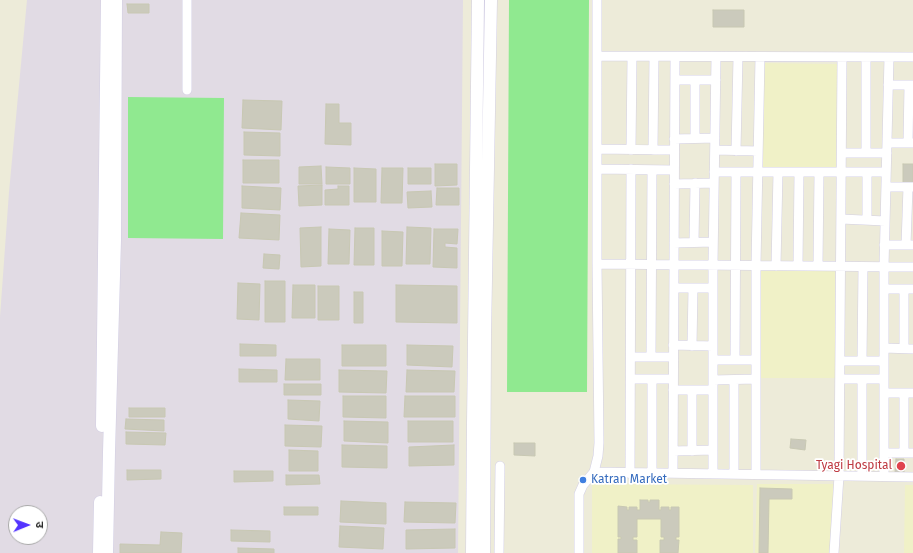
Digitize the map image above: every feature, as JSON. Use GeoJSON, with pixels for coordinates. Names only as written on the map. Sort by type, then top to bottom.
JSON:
{"type":"FeatureCollection","features":[{"type":"Feature","properties":{"kind":"street"},"geometry":{"type":"LineString","coordinates":[[99,553],[107,0]]}},
{"type":"Feature","properties":{"kind":"street"},"geometry":{"type":"LineString","coordinates":[[107,553],[115,240],[116,0]]}},
{"type":"Feature","properties":{"kind":"street"},"geometry":{"type":"LineString","coordinates":[[187,90],[188,0]]}},
{"type":"Feature","properties":{"kind":"street"},"geometry":{"type":"LineString","coordinates":[[472,553],[478,0]]}},
{"type":"Feature","properties":{"kind":"street"},"geometry":{"type":"LineString","coordinates":[[484,553],[485,343],[490,0]]}},
{"type":"Feature","properties":{"kind":"street"},"geometry":{"type":"LineString","coordinates":[[579,553],[579,494],[583,485],[594,472],[598,456],[599,443],[597,0]]}},
{"type":"Feature","properties":{"kind":"street"},"geometry":{"type":"LineString","coordinates":[[597,56],[913,57]]}},
{"type":"Feature","properties":{"kind":"street"},"geometry":{"type":"LineString","coordinates":[[631,150],[632,57]]}},
{"type":"Feature","properties":{"kind":"street"},"geometry":{"type":"LineString","coordinates":[[653,150],[654,57]]}},
{"type":"Feature","properties":{"kind":"street"},"geometry":{"type":"LineString","coordinates":[[673,473],[675,57]]}},
{"type":"Feature","properties":{"kind":"street"},"geometry":{"type":"LineString","coordinates":[[713,474],[713,265],[716,57]]}},
{"type":"Feature","properties":{"kind":"street"},"geometry":{"type":"LineString","coordinates":[[736,151],[738,57]]}},
{"type":"Feature","properties":{"kind":"street"},"geometry":{"type":"LineString","coordinates":[[756,474],[756,265],[760,57]]}},
{"type":"Feature","properties":{"kind":"street"},"geometry":{"type":"LineString","coordinates":[[834,553],[840,476],[842,57]]}},
{"type":"Feature","properties":{"kind":"street"},"geometry":{"type":"LineString","coordinates":[[866,57],[866,153]]}},
{"type":"Feature","properties":{"kind":"street"},"geometry":{"type":"LineString","coordinates":[[884,476],[884,245],[889,57]]}},
{"type":"Feature","properties":{"kind":"street"},"geometry":{"type":"LineString","coordinates":[[674,80],[716,80]]}},
{"type":"Feature","properties":{"kind":"street"},"geometry":{"type":"LineString","coordinates":[[694,138],[695,80]]}},
{"type":"Feature","properties":{"kind":"street"},"geometry":{"type":"LineString","coordinates":[[887,143],[910,143],[911,85],[888,85]]}},
{"type":"Feature","properties":{"kind":"street"},"geometry":{"type":"LineString","coordinates":[[674,138],[715,138]]}},
{"type":"Feature","properties":{"kind":"street"},"geometry":{"type":"LineString","coordinates":[[597,150],[674,150]]}},
{"type":"Feature","properties":{"kind":"street"},"geometry":{"type":"LineString","coordinates":[[715,150],[758,151]]}},
{"type":"Feature","properties":{"kind":"street"},"geometry":{"type":"LineString","coordinates":[[842,153],[886,153]]}},
{"type":"Feature","properties":{"kind":"street"},"geometry":{"type":"LineString","coordinates":[[597,169],[674,170]]}},
{"type":"Feature","properties":{"kind":"street"},"geometry":{"type":"LineString","coordinates":[[630,474],[631,169]]}},
{"type":"Feature","properties":{"kind":"street"},"geometry":{"type":"LineString","coordinates":[[651,357],[652,170]]}},
{"type":"Feature","properties":{"kind":"street"},"geometry":{"type":"LineString","coordinates":[[714,172],[886,172]]}},
{"type":"Feature","properties":{"kind":"street"},"geometry":{"type":"LineString","coordinates":[[735,360],[736,172]]}},
{"type":"Feature","properties":{"kind":"street"},"geometry":{"type":"LineString","coordinates":[[776,266],[778,172]]}},
{"type":"Feature","properties":{"kind":"street"},"geometry":{"type":"LineString","coordinates":[[798,266],[799,172]]}},
{"type":"Feature","properties":{"kind":"street"},"geometry":{"type":"LineString","coordinates":[[867,172],[867,220]]}},
{"type":"Feature","properties":{"kind":"street"},"geometry":{"type":"LineString","coordinates":[[818,266],[819,173]]}},
{"type":"Feature","properties":{"kind":"street"},"geometry":{"type":"LineString","coordinates":[[694,242],[695,183]]}},
{"type":"Feature","properties":{"kind":"street"},"geometry":{"type":"LineString","coordinates":[[674,184],[714,183]]}},
{"type":"Feature","properties":{"kind":"street"},"geometry":{"type":"LineString","coordinates":[[884,245],[910,245],[910,187],[886,187]]}},
{"type":"Feature","properties":{"kind":"street"},"geometry":{"type":"LineString","coordinates":[[841,219],[885,221]]}},
{"type":"Feature","properties":{"kind":"street"},"geometry":{"type":"LineString","coordinates":[[674,242],[714,242]]}},
{"type":"Feature","properties":{"kind":"street"},"geometry":{"type":"LineString","coordinates":[[597,264],[913,267]]}},
{"type":"Feature","properties":{"kind":"street"},"geometry":{"type":"LineString","coordinates":[[862,361],[863,267]]}},
{"type":"Feature","properties":{"kind":"street"},"geometry":{"type":"LineString","coordinates":[[674,288],[713,288]]}},
{"type":"Feature","properties":{"kind":"street"},"geometry":{"type":"LineString","coordinates":[[692,346],[693,288]]}},
{"type":"Feature","properties":{"kind":"street"},"geometry":{"type":"LineString","coordinates":[[884,289],[909,289],[908,349],[884,348]]}},
{"type":"Feature","properties":{"kind":"street"},"geometry":{"type":"LineString","coordinates":[[673,346],[713,346]]}},
{"type":"Feature","properties":{"kind":"street"},"geometry":{"type":"LineString","coordinates":[[631,357],[673,357]]}},
{"type":"Feature","properties":{"kind":"street"},"geometry":{"type":"LineString","coordinates":[[713,360],[756,360]]}},
{"type":"Feature","properties":{"kind":"street"},"geometry":{"type":"LineString","coordinates":[[840,361],[884,361]]}},
{"type":"Feature","properties":{"kind":"street"},"geometry":{"type":"LineString","coordinates":[[631,378],[673,379]]}},
{"type":"Feature","properties":{"kind":"street"},"geometry":{"type":"LineString","coordinates":[[652,379],[652,474]]}},
{"type":"Feature","properties":{"kind":"street"},"geometry":{"type":"LineString","coordinates":[[713,380],[756,379]]}},
{"type":"Feature","properties":{"kind":"street"},"geometry":{"type":"LineString","coordinates":[[840,379],[884,379]]}},
{"type":"Feature","properties":{"kind":"street"},"geometry":{"type":"LineString","coordinates":[[862,379],[862,476]]}},
{"type":"Feature","properties":{"kind":"street"},"geometry":{"type":"LineString","coordinates":[[734,380],[734,474]]}},
{"type":"Feature","properties":{"kind":"street"},"geometry":{"type":"LineString","coordinates":[[673,390],[713,390]]}},
{"type":"Feature","properties":{"kind":"street"},"geometry":{"type":"LineString","coordinates":[[692,390],[692,451]]}},
{"type":"Feature","properties":{"kind":"street"},"geometry":{"type":"LineString","coordinates":[[884,393],[908,393],[908,453],[884,453]]}},
{"type":"Feature","properties":{"kind":"street"},"geometry":{"type":"LineString","coordinates":[[673,451],[713,450]]}},
{"type":"Feature","properties":{"kind":"street"},"geometry":{"type":"LineString","coordinates":[[499,553],[500,466]]}},
{"type":"Feature","properties":{"kind":"street"},"geometry":{"type":"LineString","coordinates":[[594,472],[630,474],[673,473],[913,477]]}},
{"type":"Feature","properties":{"kind":"shaded area"},"geometry":{"type":"Polygon","coordinates":[[[27,0],[463,0],[458,553],[0,553],[0,317],[9,192],[27,0]]]}},
{"type":"Feature","properties":{"kind":"shaded area"},"geometry":{"type":"Polygon","coordinates":[[[761,63],[837,64],[836,171],[760,170],[761,63]]]}},
{"type":"Feature","properties":{"kind":"shaded area"},"geometry":{"type":"Polygon","coordinates":[[[759,269],[835,269],[835,378],[759,378],[759,269]]]}},
{"type":"Feature","properties":{"kind":"shaded area"},"geometry":{"type":"Polygon","coordinates":[[[592,484],[753,485],[753,553],[592,553],[592,484]]]}},
{"type":"Feature","properties":{"kind":"shaded area"},"geometry":{"type":"Polygon","coordinates":[[[757,484],[836,484],[830,553],[755,553],[757,484]]]}},
{"type":"Feature","properties":{"kind":"shaded area"},"geometry":{"type":"Polygon","coordinates":[[[905,485],[913,485],[913,553],[904,553],[905,485]]]}},
{"type":"Feature","properties":{"kind":"green space"},"geometry":{"type":"Polygon","coordinates":[[[509,0],[589,0],[587,392],[507,392],[509,0]]]}},
{"type":"Feature","properties":{"kind":"green space"},"geometry":{"type":"Polygon","coordinates":[[[128,97],[224,98],[223,239],[128,238],[128,97]]]}},
{"type":"Feature","properties":{"kind":"building"},"geometry":{"type":"Polygon","coordinates":[[[127,4],[149,4],[149,13],[128,13],[127,4]]]}},
{"type":"Feature","properties":{"kind":"building"},"geometry":{"type":"Polygon","coordinates":[[[713,10],[744,10],[744,27],[713,27],[713,10]]]}},
{"type":"Feature","properties":{"kind":"building"},"geometry":{"type":"Polygon","coordinates":[[[243,100],[282,101],[281,130],[242,128],[243,100]]]}},
{"type":"Feature","properties":{"kind":"building"},"geometry":{"type":"Polygon","coordinates":[[[326,104],[339,104],[339,123],[351,123],[351,145],[325,144],[326,104]]]}},
{"type":"Feature","properties":{"kind":"building"},"geometry":{"type":"Polygon","coordinates":[[[244,132],[280,133],[280,156],[244,155],[244,132]]]}},
{"type":"Feature","properties":{"kind":"building"},"geometry":{"type":"Polygon","coordinates":[[[243,160],[279,160],[279,183],[243,183],[243,160]]]}},
{"type":"Feature","properties":{"kind":"building"},"geometry":{"type":"Polygon","coordinates":[[[435,164],[457,164],[457,185],[435,186],[435,164]]]}},
{"type":"Feature","properties":{"kind":"building"},"geometry":{"type":"Polygon","coordinates":[[[903,164],[913,164],[913,183],[903,183],[903,164]]]}},
{"type":"Feature","properties":{"kind":"building"},"geometry":{"type":"Polygon","coordinates":[[[321,166],[322,184],[299,184],[299,167],[321,166]]]}},
{"type":"Feature","properties":{"kind":"building"},"geometry":{"type":"Polygon","coordinates":[[[326,167],[350,168],[350,184],[326,184],[326,167]]]}},
{"type":"Feature","properties":{"kind":"building"},"geometry":{"type":"Polygon","coordinates":[[[354,168],[376,169],[376,202],[354,202],[354,168]]]}},
{"type":"Feature","properties":{"kind":"building"},"geometry":{"type":"Polygon","coordinates":[[[382,168],[403,168],[402,203],[381,203],[382,168]]]}},
{"type":"Feature","properties":{"kind":"building"},"geometry":{"type":"Polygon","coordinates":[[[408,168],[431,168],[431,184],[408,184],[408,168]]]}},
{"type":"Feature","properties":{"kind":"building"},"geometry":{"type":"Polygon","coordinates":[[[322,185],[322,205],[299,206],[298,186],[322,185]]]}},
{"type":"Feature","properties":{"kind":"building"},"geometry":{"type":"Polygon","coordinates":[[[242,186],[281,188],[280,210],[242,208],[242,186]]]}},
{"type":"Feature","properties":{"kind":"building"},"geometry":{"type":"Polygon","coordinates":[[[338,186],[349,186],[349,205],[325,205],[325,190],[338,189],[338,186]]]}},
{"type":"Feature","properties":{"kind":"building"},"geometry":{"type":"Polygon","coordinates":[[[437,188],[459,188],[459,205],[436,205],[437,188]]]}},
{"type":"Feature","properties":{"kind":"building"},"geometry":{"type":"Polygon","coordinates":[[[431,191],[432,207],[408,208],[407,192],[431,191]]]}},
{"type":"Feature","properties":{"kind":"building"},"geometry":{"type":"Polygon","coordinates":[[[241,213],[280,215],[279,240],[239,238],[241,213]]]}},
{"type":"Feature","properties":{"kind":"building"},"geometry":{"type":"Polygon","coordinates":[[[321,227],[321,266],[301,267],[300,228],[321,227]]]}},
{"type":"Feature","properties":{"kind":"building"},"geometry":{"type":"Polygon","coordinates":[[[407,227],[431,228],[430,264],[406,264],[407,227]]]}},
{"type":"Feature","properties":{"kind":"building"},"geometry":{"type":"Polygon","coordinates":[[[355,228],[374,228],[374,265],[354,265],[355,228]]]}},
{"type":"Feature","properties":{"kind":"building"},"geometry":{"type":"Polygon","coordinates":[[[329,229],[350,230],[349,264],[328,264],[329,229]]]}},
{"type":"Feature","properties":{"kind":"building"},"geometry":{"type":"Polygon","coordinates":[[[434,229],[458,229],[457,244],[445,243],[445,247],[457,248],[457,268],[433,267],[434,229]]]}},
{"type":"Feature","properties":{"kind":"building"},"geometry":{"type":"Polygon","coordinates":[[[382,231],[403,232],[402,266],[382,266],[382,231]]]}},
{"type":"Feature","properties":{"kind":"building"},"geometry":{"type":"Polygon","coordinates":[[[264,254],[280,255],[279,269],[263,268],[264,254]]]}},
{"type":"Feature","properties":{"kind":"building"},"geometry":{"type":"Polygon","coordinates":[[[265,281],[285,281],[285,322],[265,322],[265,281]]]}},
{"type":"Feature","properties":{"kind":"building"},"geometry":{"type":"Polygon","coordinates":[[[238,283],[260,284],[259,320],[237,319],[238,283]]]}},
{"type":"Feature","properties":{"kind":"building"},"geometry":{"type":"Polygon","coordinates":[[[293,285],[315,285],[315,318],[292,318],[293,285]]]}},
{"type":"Feature","properties":{"kind":"building"},"geometry":{"type":"Polygon","coordinates":[[[396,285],[457,286],[457,323],[396,322],[396,285]]]}},
{"type":"Feature","properties":{"kind":"building"},"geometry":{"type":"Polygon","coordinates":[[[318,286],[339,286],[339,320],[318,320],[318,286]]]}},
{"type":"Feature","properties":{"kind":"building"},"geometry":{"type":"Polygon","coordinates":[[[354,292],[363,292],[363,323],[354,323],[354,292]]]}},
{"type":"Feature","properties":{"kind":"building"},"geometry":{"type":"Polygon","coordinates":[[[240,344],[276,345],[276,356],[240,356],[240,344]]]}},
{"type":"Feature","properties":{"kind":"building"},"geometry":{"type":"Polygon","coordinates":[[[342,345],[386,345],[386,366],[342,366],[342,345]]]}},
{"type":"Feature","properties":{"kind":"building"},"geometry":{"type":"Polygon","coordinates":[[[407,345],[453,346],[452,367],[407,365],[407,345]]]}},
{"type":"Feature","properties":{"kind":"building"},"geometry":{"type":"Polygon","coordinates":[[[286,359],[320,359],[320,380],[285,380],[286,359]]]}},
{"type":"Feature","properties":{"kind":"building"},"geometry":{"type":"Polygon","coordinates":[[[239,369],[277,370],[277,382],[239,382],[239,369]]]}},
{"type":"Feature","properties":{"kind":"building"},"geometry":{"type":"Polygon","coordinates":[[[339,370],[387,371],[386,393],[339,392],[339,370]]]}},
{"type":"Feature","properties":{"kind":"building"},"geometry":{"type":"Polygon","coordinates":[[[407,370],[455,371],[454,392],[406,392],[407,370]]]}},
{"type":"Feature","properties":{"kind":"building"},"geometry":{"type":"Polygon","coordinates":[[[284,384],[321,384],[321,395],[284,395],[284,384]]]}},
{"type":"Feature","properties":{"kind":"building"},"geometry":{"type":"Polygon","coordinates":[[[343,396],[386,396],[386,418],[343,417],[343,396]]]}},
{"type":"Feature","properties":{"kind":"building"},"geometry":{"type":"Polygon","coordinates":[[[405,396],[455,396],[455,417],[404,417],[405,396]]]}},
{"type":"Feature","properties":{"kind":"building"},"geometry":{"type":"Polygon","coordinates":[[[288,400],[320,401],[319,421],[288,419],[288,400]]]}},
{"type":"Feature","properties":{"kind":"building"},"geometry":{"type":"Polygon","coordinates":[[[129,408],[165,408],[165,417],[129,417],[129,408]]]}},
{"type":"Feature","properties":{"kind":"building"},"geometry":{"type":"Polygon","coordinates":[[[126,419],[164,420],[164,431],[125,429],[126,419]]]}},
{"type":"Feature","properties":{"kind":"building"},"geometry":{"type":"Polygon","coordinates":[[[344,421],[388,422],[388,443],[344,441],[344,421]]]}},
{"type":"Feature","properties":{"kind":"building"},"geometry":{"type":"Polygon","coordinates":[[[408,421],[453,421],[453,442],[408,442],[408,421]]]}},
{"type":"Feature","properties":{"kind":"building"},"geometry":{"type":"Polygon","coordinates":[[[285,425],[322,426],[321,447],[285,446],[285,425]]]}},
{"type":"Feature","properties":{"kind":"building"},"geometry":{"type":"Polygon","coordinates":[[[126,432],[166,433],[165,445],[126,444],[126,432]]]}},
{"type":"Feature","properties":{"kind":"building"},"geometry":{"type":"Polygon","coordinates":[[[791,439],[806,440],[805,450],[790,448],[791,439]]]}},
{"type":"Feature","properties":{"kind":"building"},"geometry":{"type":"Polygon","coordinates":[[[514,443],[535,443],[535,456],[514,455],[514,443]]]}},
{"type":"Feature","properties":{"kind":"building"},"geometry":{"type":"Polygon","coordinates":[[[342,445],[387,446],[387,468],[342,467],[342,445]]]}},
{"type":"Feature","properties":{"kind":"building"},"geometry":{"type":"Polygon","coordinates":[[[454,445],[454,465],[409,466],[409,447],[454,445]]]}},
{"type":"Feature","properties":{"kind":"building"},"geometry":{"type":"Polygon","coordinates":[[[289,450],[318,451],[318,471],[289,471],[289,450]]]}},
{"type":"Feature","properties":{"kind":"building"},"geometry":{"type":"Polygon","coordinates":[[[896,459],[904,459],[904,472],[895,472],[896,459]]]}},
{"type":"Feature","properties":{"kind":"building"},"geometry":{"type":"Polygon","coordinates":[[[127,470],[161,470],[161,479],[127,480],[127,470]]]}},
{"type":"Feature","properties":{"kind":"building"},"geometry":{"type":"Polygon","coordinates":[[[234,471],[273,471],[273,481],[234,482],[234,471]]]}},
{"type":"Feature","properties":{"kind":"building"},"geometry":{"type":"Polygon","coordinates":[[[286,475],[319,475],[320,484],[286,485],[286,475]]]}},
{"type":"Feature","properties":{"kind":"building"},"geometry":{"type":"Polygon","coordinates":[[[760,488],[792,489],[792,499],[769,499],[768,553],[759,553],[760,488]]]}},
{"type":"Feature","properties":{"kind":"building"},"geometry":{"type":"Polygon","coordinates":[[[640,500],[648,500],[648,502],[650,502],[650,500],[659,500],[659,510],[661,510],[661,507],[669,507],[669,510],[671,510],[671,507],[679,507],[679,537],[676,537],[676,540],[679,540],[678,553],[660,553],[660,540],[664,540],[664,537],[661,537],[661,519],[637,519],[637,537],[633,537],[633,540],[637,540],[637,553],[618,553],[618,539],[621,539],[621,537],[618,537],[618,506],[627,507],[627,510],[629,510],[629,507],[637,507],[637,510],[640,510],[640,500]]]}},
{"type":"Feature","properties":{"kind":"building"},"geometry":{"type":"Polygon","coordinates":[[[341,501],[386,503],[386,524],[340,522],[341,501]]]}},
{"type":"Feature","properties":{"kind":"building"},"geometry":{"type":"Polygon","coordinates":[[[405,502],[456,503],[455,523],[404,522],[405,502]]]}},
{"type":"Feature","properties":{"kind":"building"},"geometry":{"type":"Polygon","coordinates":[[[284,507],[318,507],[318,515],[284,515],[284,507]]]}},
{"type":"Feature","properties":{"kind":"building"},"geometry":{"type":"Polygon","coordinates":[[[340,526],[384,528],[383,549],[339,547],[340,526]]]}},
{"type":"Feature","properties":{"kind":"building"},"geometry":{"type":"Polygon","coordinates":[[[455,529],[455,548],[406,549],[406,530],[455,529]]]}},
{"type":"Feature","properties":{"kind":"building"},"geometry":{"type":"Polygon","coordinates":[[[231,530],[270,531],[270,542],[231,541],[231,530]]]}},
{"type":"Feature","properties":{"kind":"building"},"geometry":{"type":"Polygon","coordinates":[[[161,532],[182,533],[181,553],[120,553],[120,544],[160,545],[161,532]]]}},
{"type":"Feature","properties":{"kind":"building"},"geometry":{"type":"Polygon","coordinates":[[[238,548],[274,549],[274,553],[238,553],[238,548]]]}},
{"type":"Feature","properties":{"kind":"place","name":"Tyagi Hospital"},"geometry":{"type":"Point","coordinates":[901,466]}},
{"type":"Feature","properties":{"kind":"place","name":"Katran Market"},"geometry":{"type":"Point","coordinates":[583,480]}}]}
